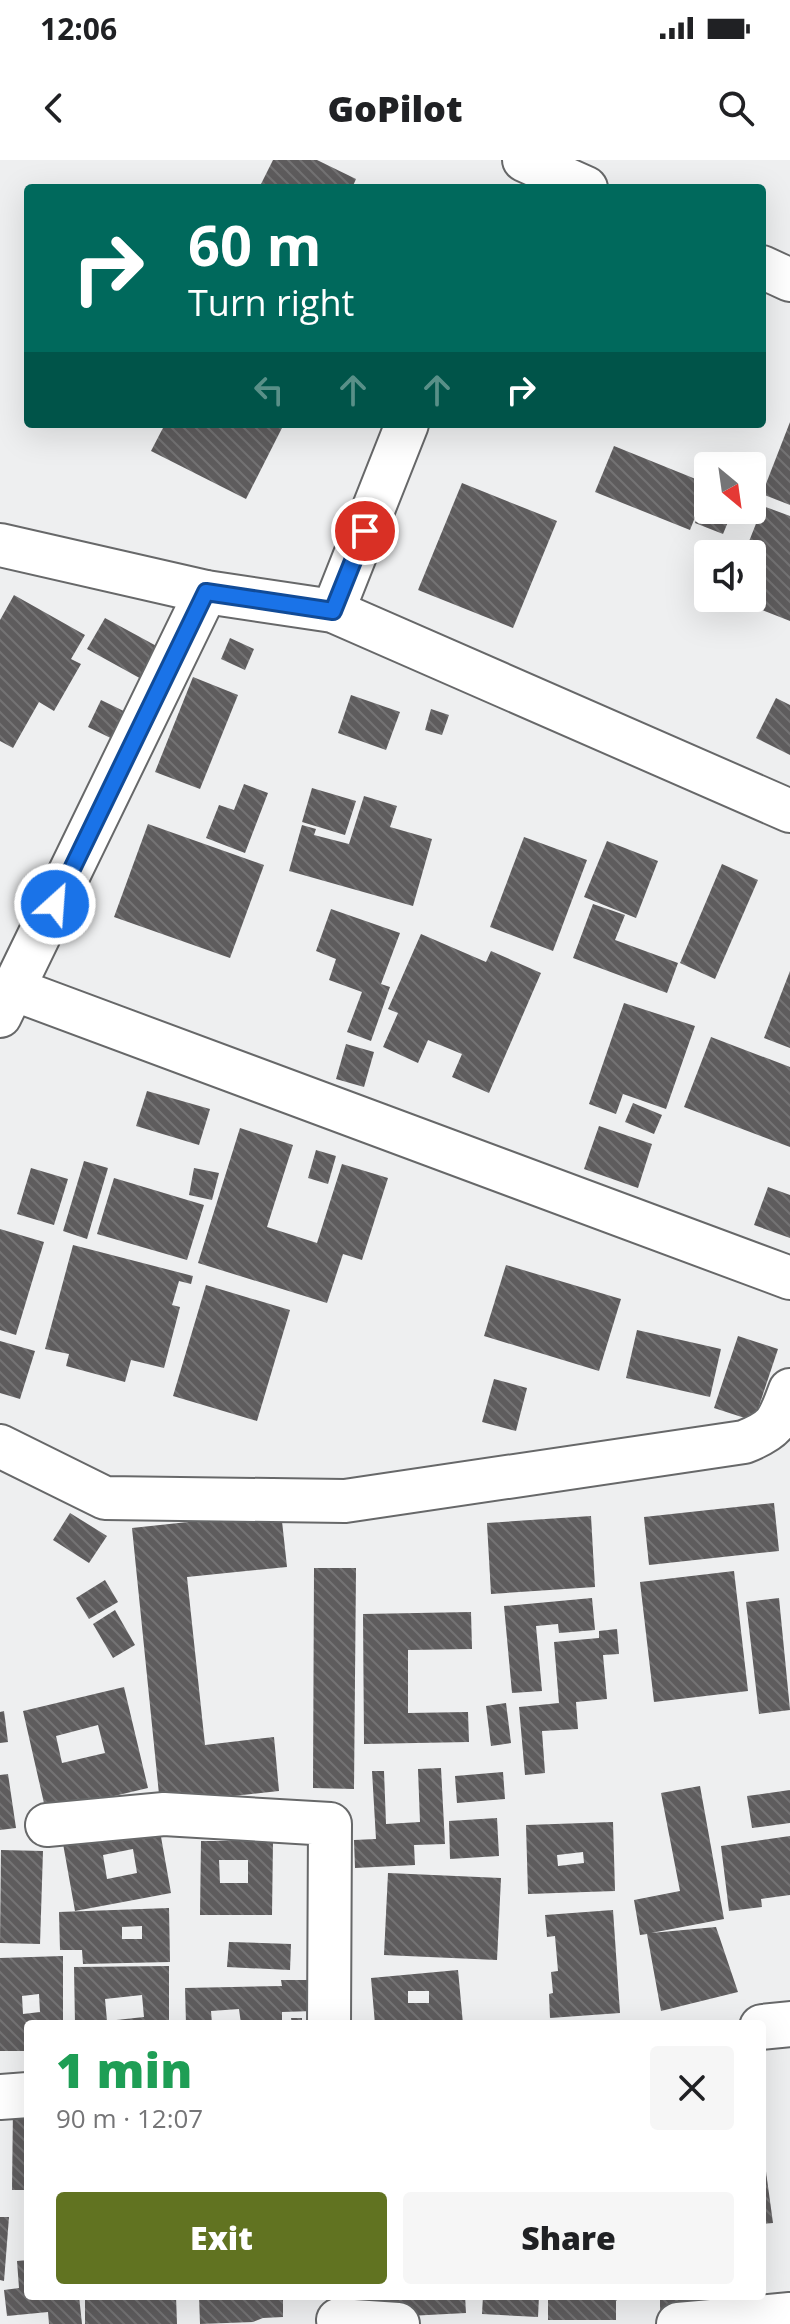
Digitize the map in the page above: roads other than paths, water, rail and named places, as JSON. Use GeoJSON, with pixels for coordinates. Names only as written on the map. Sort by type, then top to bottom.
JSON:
{"type":"FeatureCollection","features":[{"type":"Feature","properties":{"kind":"street"},"geometry":{"type":"LineString","coordinates":[[503,184],[512,160]]}},
{"type":"Feature","properties":{"kind":"street"},"geometry":{"type":"LineString","coordinates":[[524,160],[577,184]]}},
{"type":"Feature","properties":{"kind":"street"},"geometry":{"type":"LineString","coordinates":[[766,269],[790,280]]}},
{"type":"Feature","properties":{"kind":"street"},"geometry":{"type":"LineString","coordinates":[[333,611],[405,428]]}},
{"type":"Feature","properties":{"kind":"street"},"geometry":{"type":"LineString","coordinates":[[0,545],[206,592],[333,611],[790,811]]}},
{"type":"Feature","properties":{"kind":"street"},"geometry":{"type":"LineString","coordinates":[[206,592],[7,1002],[790,1278]]}},
{"type":"Feature","properties":{"kind":"street"},"geometry":{"type":"LineString","coordinates":[[0,1446],[105,1498],[345,1501],[744,1442],[767,1432],[781,1413],[790,1390]]}},
{"type":"Feature","properties":{"kind":"street"},"geometry":{"type":"LineString","coordinates":[[47,1825],[164,1814],[330,1824],[329,2020]]}},
{"type":"Feature","properties":{"kind":"street"},"geometry":{"type":"LineString","coordinates":[[766,2027],[790,2024]]}},
{"type":"Feature","properties":{"kind":"street"},"geometry":{"type":"LineString","coordinates":[[0,2097],[24,2095]]}},
{"type":"Feature","properties":{"kind":"street"},"geometry":{"type":"LineString","coordinates":[[338,2313],[398,2324]]}},
{"type":"Feature","properties":{"kind":"street"},"geometry":{"type":"LineString","coordinates":[[678,2324],[790,2314]]}}]}
